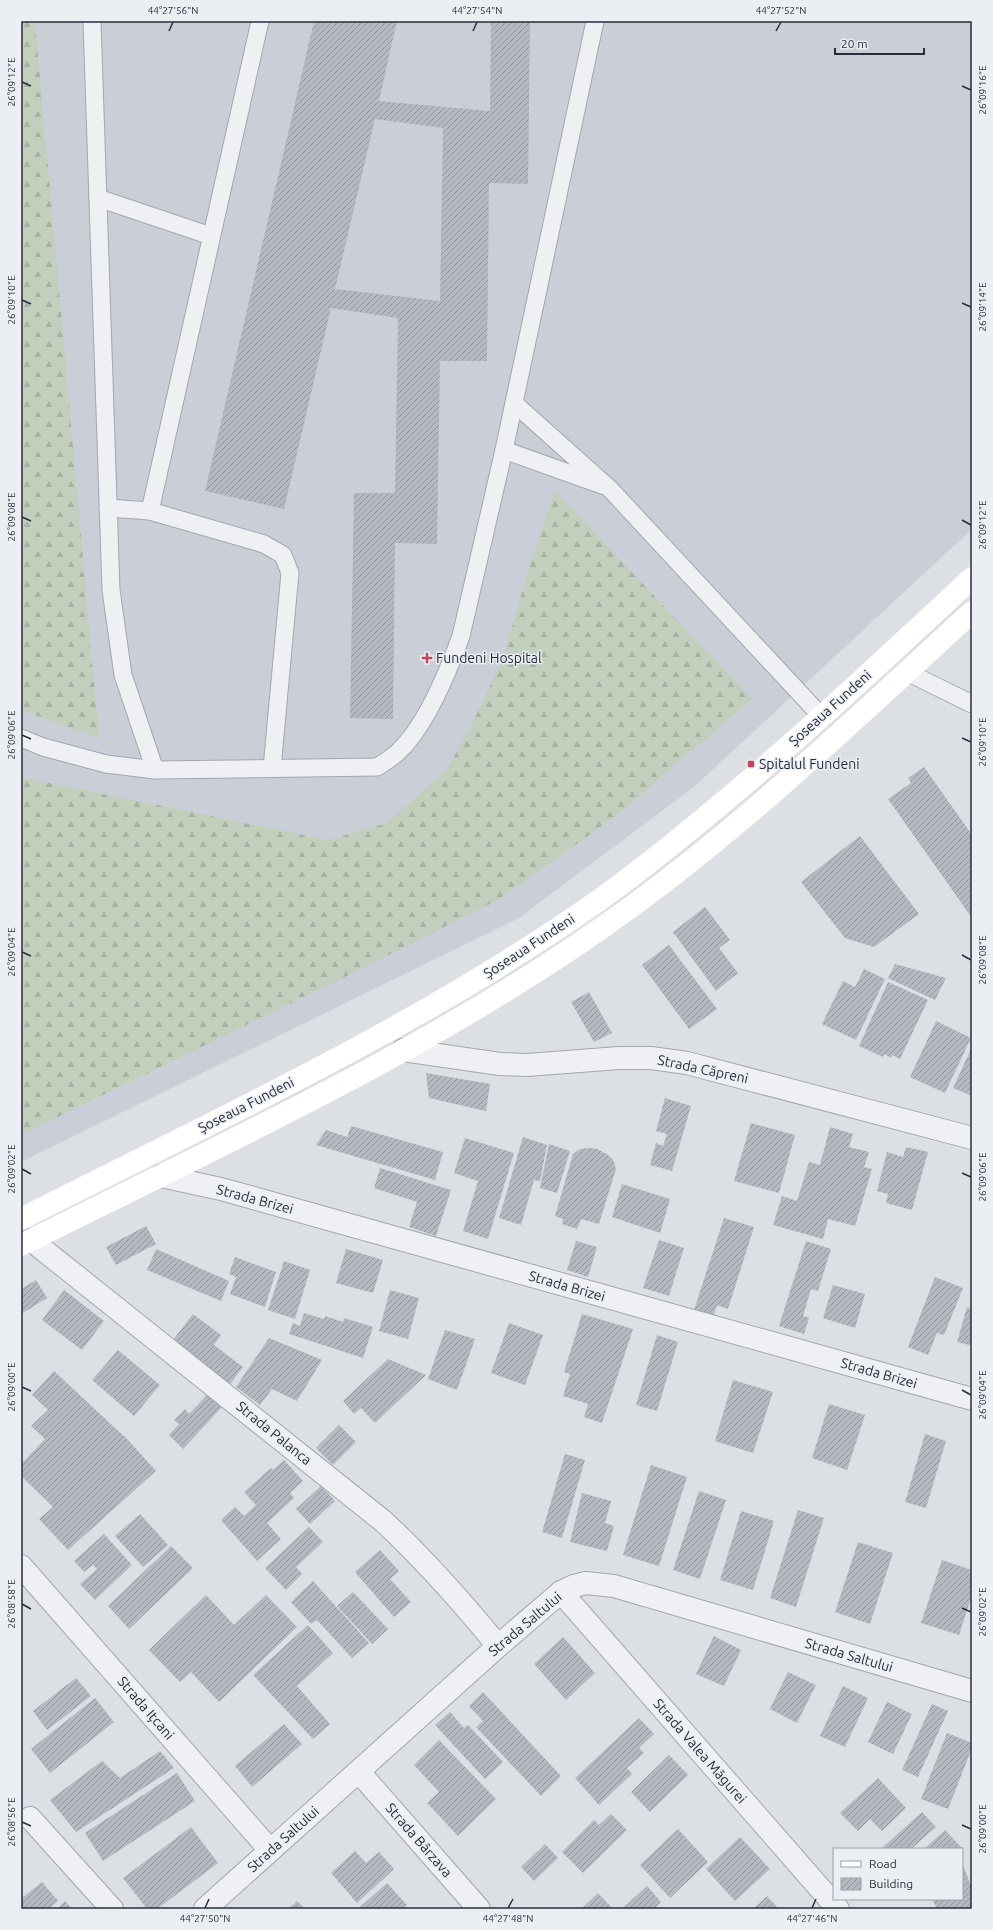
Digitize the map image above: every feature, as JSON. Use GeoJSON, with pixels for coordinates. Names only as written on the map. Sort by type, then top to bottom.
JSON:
{"type":"FeatureCollection","features":[{"type":"Feature","properties":{"kind":"main road","name":"Șoseaua Fundeni"},"geometry":{"type":"LineString","coordinates":[[21,1219],[378,1036],[467,986],[526,950],[587,909],[649,863],[714,810],[821,716],[972,578]]}},
{"type":"Feature","properties":{"kind":"main road","name":"Șoseaua Fundeni"},"geometry":{"type":"LineString","coordinates":[[26,1242],[161,1176],[403,1050],[480,1007],[604,927],[662,884],[719,838],[782,784],[972,612]]}},
{"type":"Feature","properties":{"kind":"street","name":"Strada Căpreni"},"geometry":{"type":"LineString","coordinates":[[403,1050],[500,1064],[527,1065],[619,1058],[651,1058],[687,1063],[972,1138]]}},
{"type":"Feature","properties":{"kind":"street","name":"Strada Brizei"},"geometry":{"type":"LineString","coordinates":[[161,1176],[236,1193],[972,1399]]}},
{"type":"Feature","properties":{"kind":"street","name":"Strada Palanca"},"geometry":{"type":"LineString","coordinates":[[26,1242],[383,1521],[449,1588],[498,1646]]}},
{"type":"Feature","properties":{"kind":"street","name":"Strada Ițcani"},"geometry":{"type":"LineString","coordinates":[[21,1566],[270,1850]]}},
{"type":"Feature","properties":{"kind":"street","name":"Strada Saltului"},"geometry":{"type":"LineString","coordinates":[[205,1909],[498,1646],[561,1592],[574,1586],[586,1583],[614,1586],[972,1691]]}},
{"type":"Feature","properties":{"kind":"street","name":"Strada Valea Măgurei"},"geometry":{"type":"LineString","coordinates":[[561,1592],[838,1909]]}},
{"type":"Feature","properties":{"kind":"street","name":"Strada Bârzava"},"geometry":{"type":"LineString","coordinates":[[359,1772],[479,1909]]}},
{"type":"Feature","properties":{"kind":"street"},"geometry":{"type":"LineString","coordinates":[[30,1818],[112,1909]]}},
{"type":"Feature","properties":{"kind":"lane"},"geometry":{"type":"LineString","coordinates":[[92,21],[111,590],[123,675],[155,770]]}},
{"type":"Feature","properties":{"kind":"lane"},"geometry":{"type":"LineString","coordinates":[[150,511],[260,21]]}},
{"type":"Feature","properties":{"kind":"lane"},"geometry":{"type":"LineString","coordinates":[[21,738],[43,747],[106,764],[155,770],[377,768],[398,753],[420,726],[452,662],[461,636],[504,450],[595,21]]}},
{"type":"Feature","properties":{"kind":"lane"},"geometry":{"type":"LineString","coordinates":[[98,198],[212,236]]}},
{"type":"Feature","properties":{"kind":"lane"},"geometry":{"type":"LineString","coordinates":[[514,403],[610,488],[821,716]]}},
{"type":"Feature","properties":{"kind":"lane"},"geometry":{"type":"LineString","coordinates":[[504,450],[610,488]]}},
{"type":"Feature","properties":{"kind":"lane"},"geometry":{"type":"LineString","coordinates":[[108,508],[150,511],[264,544],[283,555],[290,573],[272,768]]}},
{"type":"Feature","properties":{"kind":"lane"},"geometry":{"type":"LineString","coordinates":[[907,672],[970,699]]}},
{"type":"Feature","properties":{"kind":"shaded area","name":"Fundeni Hospital"},"geometry":{"type":"Polygon","coordinates":[[[21,21],[972,21],[972,529],[694,787],[519,918],[21,1162],[21,21]]]}},
{"type":"Feature","properties":{"kind":"green space"},"geometry":{"type":"Polygon","coordinates":[[[21,21],[35,21],[99,738],[21,710],[21,21]]]}},
{"type":"Feature","properties":{"kind":"green space"},"geometry":{"type":"Polygon","coordinates":[[[555,491],[752,699],[616,816],[498,900],[355,972],[21,1135],[21,777],[328,840],[387,823],[447,769],[471,726],[503,658],[531,561],[555,491]]]}},
{"type":"Feature","properties":{"kind":"building"},"geometry":{"type":"Polygon","coordinates":[[[314,21],[397,21],[379,101],[490,111],[491,21],[530,21],[528,184],[489,183],[487,361],[440,361],[437,544],[395,543],[393,719],[350,718],[354,493],[395,493],[398,318],[331,308],[284,509],[205,491],[314,21]],[[375,119],[335,289],[440,301],[443,128],[375,119]]]}},
{"type":"Feature","properties":{"kind":"building"},"geometry":{"type":"Polygon","coordinates":[[[924,767],[972,835],[972,918],[888,799],[911,783],[908,778],[924,767]]]}},
{"type":"Feature","properties":{"kind":"building"},"geometry":{"type":"Polygon","coordinates":[[[860,836],[919,914],[874,947],[845,938],[801,882],[860,836]]]}},
{"type":"Feature","properties":{"kind":"building"},"geometry":{"type":"Polygon","coordinates":[[[705,907],[730,940],[719,948],[738,973],[716,991],[673,932],[705,907]]]}},
{"type":"Feature","properties":{"kind":"building"},"geometry":{"type":"Polygon","coordinates":[[[669,945],[717,1009],[689,1029],[642,965],[669,945]]]}},
{"type":"Feature","properties":{"kind":"building"},"geometry":{"type":"Polygon","coordinates":[[[895,964],[946,978],[935,1000],[888,978],[895,964]]]}},
{"type":"Feature","properties":{"kind":"building"},"geometry":{"type":"Polygon","coordinates":[[[864,969],[885,979],[856,1040],[822,1024],[843,981],[855,987],[864,969]]]}},
{"type":"Feature","properties":{"kind":"building"},"geometry":{"type":"Polygon","coordinates":[[[888,982],[928,1000],[900,1059],[892,1055],[891,1058],[884,1054],[883,1057],[859,1046],[888,982]]]}},
{"type":"Feature","properties":{"kind":"building"},"geometry":{"type":"Polygon","coordinates":[[[589,992],[612,1033],[594,1042],[571,1002],[589,992]]]}},
{"type":"Feature","properties":{"kind":"building"},"geometry":{"type":"Polygon","coordinates":[[[936,1021],[971,1038],[945,1093],[910,1077],[936,1021]]]}},
{"type":"Feature","properties":{"kind":"building"},"geometry":{"type":"Polygon","coordinates":[[[972,1047],[972,1096],[953,1088],[972,1047]]]}},
{"type":"Feature","properties":{"kind":"building"},"geometry":{"type":"Polygon","coordinates":[[[426,1073],[490,1084],[486,1111],[429,1098],[426,1073]]]}},
{"type":"Feature","properties":{"kind":"building"},"geometry":{"type":"Polygon","coordinates":[[[665,1098],[691,1106],[672,1171],[650,1165],[656,1143],[663,1146],[667,1134],[656,1131],[665,1098]]]}},
{"type":"Feature","properties":{"kind":"building"},"geometry":{"type":"Polygon","coordinates":[[[751,1123],[795,1135],[779,1193],[734,1181],[751,1123]]]}},
{"type":"Feature","properties":{"kind":"building"},"geometry":{"type":"Polygon","coordinates":[[[351,1126],[443,1152],[435,1180],[316,1145],[326,1130],[347,1137],[351,1126]]]}},
{"type":"Feature","properties":{"kind":"building"},"geometry":{"type":"Polygon","coordinates":[[[830,1127],[853,1134],[849,1147],[869,1152],[864,1167],[872,1169],[855,1226],[828,1219],[823,1239],[773,1225],[782,1196],[797,1201],[809,1162],[820,1165],[830,1127]]]}},
{"type":"Feature","properties":{"kind":"building"},"geometry":{"type":"Polygon","coordinates":[[[523,1137],[547,1145],[540,1181],[534,1180],[521,1225],[499,1218],[523,1137]]]}},
{"type":"Feature","properties":{"kind":"building"},"geometry":{"type":"Polygon","coordinates":[[[465,1138],[514,1153],[488,1239],[463,1231],[478,1181],[454,1173],[465,1138]]]}},
{"type":"Feature","properties":{"kind":"building"},"geometry":{"type":"Polygon","coordinates":[[[549,1144],[570,1151],[557,1193],[540,1188],[549,1144]]]}},
{"type":"Feature","properties":{"kind":"building"},"geometry":{"type":"Polygon","coordinates":[[[906,1147],[928,1152],[912,1210],[886,1203],[888,1194],[877,1191],[887,1152],[903,1157],[906,1147]]]}},
{"type":"Feature","properties":{"kind":"building"},"geometry":{"type":"Polygon","coordinates":[[[580,1149],[597,1149],[607,1154],[613,1160],[616,1169],[599,1224],[581,1219],[577,1229],[562,1224],[563,1219],[555,1216],[573,1154],[580,1149]]]}},
{"type":"Feature","properties":{"kind":"building"},"geometry":{"type":"Polygon","coordinates":[[[380,1168],[451,1190],[436,1236],[409,1227],[417,1202],[374,1188],[380,1168]]]}},
{"type":"Feature","properties":{"kind":"building"},"geometry":{"type":"Polygon","coordinates":[[[622,1184],[670,1199],[660,1233],[612,1217],[622,1184]]]}},
{"type":"Feature","properties":{"kind":"building"},"geometry":{"type":"Polygon","coordinates":[[[724,1218],[754,1227],[728,1309],[717,1305],[713,1317],[694,1310],[724,1218]]]}},
{"type":"Feature","properties":{"kind":"building"},"geometry":{"type":"Polygon","coordinates":[[[146,1226],[156,1244],[116,1265],[106,1247],[146,1226]]]}},
{"type":"Feature","properties":{"kind":"building"},"geometry":{"type":"Polygon","coordinates":[[[659,1240],[684,1248],[669,1296],[643,1288],[659,1240]]]}},
{"type":"Feature","properties":{"kind":"building"},"geometry":{"type":"Polygon","coordinates":[[[576,1241],[597,1247],[588,1277],[567,1270],[576,1241]]]}},
{"type":"Feature","properties":{"kind":"building"},"geometry":{"type":"Polygon","coordinates":[[[806,1241],[831,1249],[818,1291],[811,1289],[803,1316],[809,1318],[804,1334],[779,1326],[806,1241]]]}},
{"type":"Feature","properties":{"kind":"building"},"geometry":{"type":"Polygon","coordinates":[[[156,1249],[229,1281],[221,1301],[147,1270],[156,1249]]]}},
{"type":"Feature","properties":{"kind":"building"},"geometry":{"type":"Polygon","coordinates":[[[346,1249],[383,1260],[373,1293],[336,1283],[346,1249]]]}},
{"type":"Feature","properties":{"kind":"building"},"geometry":{"type":"Polygon","coordinates":[[[235,1257],[276,1272],[265,1307],[230,1294],[236,1277],[229,1274],[235,1257]]]}},
{"type":"Feature","properties":{"kind":"building"},"geometry":{"type":"Polygon","coordinates":[[[284,1261],[310,1270],[295,1319],[268,1310],[284,1261]]]}},
{"type":"Feature","properties":{"kind":"building"},"geometry":{"type":"Polygon","coordinates":[[[935,1277],[963,1288],[944,1335],[937,1333],[928,1355],[908,1347],[935,1277]]]}},
{"type":"Feature","properties":{"kind":"building"},"geometry":{"type":"Polygon","coordinates":[[[36,1280],[47,1298],[21,1314],[21,1289],[36,1280]]]}},
{"type":"Feature","properties":{"kind":"building"},"geometry":{"type":"Polygon","coordinates":[[[833,1285],[865,1294],[855,1328],[823,1318],[833,1285]]]}},
{"type":"Feature","properties":{"kind":"building"},"geometry":{"type":"Polygon","coordinates":[[[64,1290],[104,1321],[82,1350],[42,1320],[64,1290]]]}},
{"type":"Feature","properties":{"kind":"building"},"geometry":{"type":"Polygon","coordinates":[[[390,1290],[419,1298],[408,1339],[379,1331],[390,1290]]]}},
{"type":"Feature","properties":{"kind":"building"},"geometry":{"type":"Polygon","coordinates":[[[967,1307],[972,1309],[972,1346],[957,1342],[967,1307]]]}},
{"type":"Feature","properties":{"kind":"building"},"geometry":{"type":"Polygon","coordinates":[[[304,1313],[324,1319],[325,1316],[343,1322],[344,1318],[373,1327],[363,1358],[289,1334],[293,1323],[300,1326],[304,1313]]]}},
{"type":"Feature","properties":{"kind":"building"},"geometry":{"type":"Polygon","coordinates":[[[193,1314],[221,1335],[214,1345],[243,1367],[228,1387],[170,1344],[193,1314]]]}},
{"type":"Feature","properties":{"kind":"building"},"geometry":{"type":"Polygon","coordinates":[[[582,1314],[633,1329],[602,1423],[584,1417],[588,1404],[563,1396],[570,1374],[564,1372],[582,1314]]]}},
{"type":"Feature","properties":{"kind":"building"},"geometry":{"type":"Polygon","coordinates":[[[509,1323],[543,1335],[525,1385],[491,1373],[509,1323]]]}},
{"type":"Feature","properties":{"kind":"building"},"geometry":{"type":"Polygon","coordinates":[[[445,1330],[475,1339],[457,1390],[428,1379],[445,1330]]]}},
{"type":"Feature","properties":{"kind":"building"},"geometry":{"type":"Polygon","coordinates":[[[657,1335],[678,1342],[657,1411],[636,1405],[657,1335]]]}},
{"type":"Feature","properties":{"kind":"building"},"geometry":{"type":"Polygon","coordinates":[[[269,1338],[322,1360],[297,1401],[272,1389],[260,1405],[236,1387],[269,1338]]]}},
{"type":"Feature","properties":{"kind":"building"},"geometry":{"type":"Polygon","coordinates":[[[118,1350],[160,1385],[134,1416],[92,1380],[118,1350]]]}},
{"type":"Feature","properties":{"kind":"building"},"geometry":{"type":"Polygon","coordinates":[[[388,1359],[426,1375],[375,1423],[361,1408],[354,1414],[343,1401],[388,1359]]]}},
{"type":"Feature","properties":{"kind":"building"},"geometry":{"type":"Polygon","coordinates":[[[54,1371],[128,1440],[156,1471],[68,1550],[39,1519],[53,1507],[21,1476],[21,1464],[45,1439],[31,1426],[48,1410],[32,1395],[54,1371]]]}},
{"type":"Feature","properties":{"kind":"building"},"geometry":{"type":"Polygon","coordinates":[[[733,1380],[773,1392],[753,1453],[715,1441],[733,1380]]]}},
{"type":"Feature","properties":{"kind":"building"},"geometry":{"type":"Polygon","coordinates":[[[208,1394],[223,1406],[183,1449],[169,1435],[179,1424],[174,1420],[185,1409],[189,1414],[208,1394]]]}},
{"type":"Feature","properties":{"kind":"building"},"geometry":{"type":"Polygon","coordinates":[[[829,1404],[865,1415],[847,1470],[812,1458],[829,1404]]]}},
{"type":"Feature","properties":{"kind":"building"},"geometry":{"type":"Polygon","coordinates":[[[339,1425],[356,1442],[333,1465],[316,1448],[339,1425]]]}},
{"type":"Feature","properties":{"kind":"building"},"geometry":{"type":"Polygon","coordinates":[[[925,1434],[946,1441],[926,1508],[905,1502],[925,1434]]]}},
{"type":"Feature","properties":{"kind":"building"},"geometry":{"type":"Polygon","coordinates":[[[565,1454],[585,1460],[562,1538],[542,1532],[565,1454]]]}},
{"type":"Feature","properties":{"kind":"building"},"geometry":{"type":"Polygon","coordinates":[[[284,1460],[303,1481],[290,1493],[294,1498],[267,1523],[281,1539],[257,1561],[221,1520],[235,1507],[244,1516],[256,1505],[244,1492],[271,1468],[273,1470],[284,1460]]]}},
{"type":"Feature","properties":{"kind":"building"},"geometry":{"type":"Polygon","coordinates":[[[651,1465],[687,1477],[659,1566],[623,1555],[651,1465]]]}},
{"type":"Feature","properties":{"kind":"building"},"geometry":{"type":"Polygon","coordinates":[[[321,1486],[335,1501],[310,1524],[296,1509],[321,1486]]]}},
{"type":"Feature","properties":{"kind":"building"},"geometry":{"type":"Polygon","coordinates":[[[699,1491],[726,1500],[700,1579],[673,1570],[699,1491]]]}},
{"type":"Feature","properties":{"kind":"building"},"geometry":{"type":"Polygon","coordinates":[[[582,1493],[611,1501],[605,1523],[614,1526],[607,1551],[570,1542],[582,1493]]]}},
{"type":"Feature","properties":{"kind":"building"},"geometry":{"type":"Polygon","coordinates":[[[798,1510],[824,1518],[796,1607],[770,1598],[798,1510]]]}},
{"type":"Feature","properties":{"kind":"building"},"geometry":{"type":"Polygon","coordinates":[[[741,1511],[774,1521],[753,1590],[720,1580],[741,1511]]]}},
{"type":"Feature","properties":{"kind":"building"},"geometry":{"type":"Polygon","coordinates":[[[140,1514],[168,1545],[143,1567],[115,1536],[140,1514]]]}},
{"type":"Feature","properties":{"kind":"building"},"geometry":{"type":"Polygon","coordinates":[[[309,1527],[323,1542],[296,1567],[302,1574],[286,1590],[265,1568],[309,1527]]]}},
{"type":"Feature","properties":{"kind":"building"},"geometry":{"type":"Polygon","coordinates":[[[104,1534],[132,1565],[95,1600],[80,1584],[97,1569],[93,1565],[84,1572],[74,1561],[104,1534]]]}},
{"type":"Feature","properties":{"kind":"building"},"geometry":{"type":"Polygon","coordinates":[[[858,1542],[893,1553],[870,1624],[835,1612],[858,1542]]]}},
{"type":"Feature","properties":{"kind":"building"},"geometry":{"type":"Polygon","coordinates":[[[171,1546],[193,1568],[129,1629],[108,1606],[171,1546]]]}},
{"type":"Feature","properties":{"kind":"building"},"geometry":{"type":"Polygon","coordinates":[[[380,1550],[399,1571],[390,1579],[411,1602],[394,1617],[355,1572],[380,1550]]]}},
{"type":"Feature","properties":{"kind":"building"},"geometry":{"type":"Polygon","coordinates":[[[942,1560],[972,1570],[972,1595],[959,1635],[921,1623],[942,1560]]]}},
{"type":"Feature","properties":{"kind":"building"},"geometry":{"type":"Polygon","coordinates":[[[313,1581],[369,1643],[352,1658],[317,1620],[311,1624],[291,1602],[313,1581]]]}},
{"type":"Feature","properties":{"kind":"building"},"geometry":{"type":"Polygon","coordinates":[[[353,1592],[388,1629],[372,1644],[337,1606],[353,1592]]]}},
{"type":"Feature","properties":{"kind":"building"},"geometry":{"type":"Polygon","coordinates":[[[206,1595],[234,1625],[266,1595],[297,1627],[219,1702],[191,1672],[180,1682],[149,1650],[206,1595]]]}},
{"type":"Feature","properties":{"kind":"building"},"geometry":{"type":"Polygon","coordinates":[[[308,1625],[333,1653],[297,1686],[330,1724],[313,1739],[253,1675],[308,1625]]]}},
{"type":"Feature","properties":{"kind":"building"},"geometry":{"type":"Polygon","coordinates":[[[714,1636],[741,1650],[724,1686],[696,1674],[714,1636]]]}},
{"type":"Feature","properties":{"kind":"building"},"geometry":{"type":"Polygon","coordinates":[[[563,1637],[595,1673],[566,1700],[534,1664],[563,1637]]]}},
{"type":"Feature","properties":{"kind":"building"},"geometry":{"type":"Polygon","coordinates":[[[788,1672],[816,1685],[797,1723],[770,1709],[788,1672]]]}},
{"type":"Feature","properties":{"kind":"building"},"geometry":{"type":"Polygon","coordinates":[[[76,1678],[91,1696],[47,1730],[33,1711],[76,1678]]]}},
{"type":"Feature","properties":{"kind":"building"},"geometry":{"type":"Polygon","coordinates":[[[843,1686],[868,1698],[845,1747],[820,1736],[843,1686]]]}},
{"type":"Feature","properties":{"kind":"building"},"geometry":{"type":"Polygon","coordinates":[[[483,1692],[561,1776],[541,1796],[476,1727],[483,1721],[469,1706],[483,1692]]]}},
{"type":"Feature","properties":{"kind":"building"},"geometry":{"type":"Polygon","coordinates":[[[95,1698],[114,1722],[50,1773],[31,1749],[95,1698]]]}},
{"type":"Feature","properties":{"kind":"building"},"geometry":{"type":"Polygon","coordinates":[[[887,1702],[912,1714],[893,1754],[868,1742],[887,1702]]]}},
{"type":"Feature","properties":{"kind":"building"},"geometry":{"type":"Polygon","coordinates":[[[932,1704],[948,1711],[918,1777],[902,1770],[932,1704]]]}},
{"type":"Feature","properties":{"kind":"building"},"geometry":{"type":"Polygon","coordinates":[[[450,1712],[464,1728],[468,1725],[503,1762],[485,1779],[435,1725],[450,1712]]]}},
{"type":"Feature","properties":{"kind":"building"},"geometry":{"type":"Polygon","coordinates":[[[639,1718],[654,1734],[639,1748],[644,1753],[627,1768],[632,1774],[599,1805],[575,1778],[639,1718]]]}},
{"type":"Feature","properties":{"kind":"building"},"geometry":{"type":"Polygon","coordinates":[[[284,1724],[302,1744],[252,1787],[235,1766],[284,1724]]]}},
{"type":"Feature","properties":{"kind":"building"},"geometry":{"type":"Polygon","coordinates":[[[947,1733],[972,1743],[972,1748],[948,1809],[921,1799],[947,1733]]]}},
{"type":"Feature","properties":{"kind":"building"},"geometry":{"type":"Polygon","coordinates":[[[439,1740],[496,1799],[458,1836],[427,1803],[439,1792],[414,1765],[439,1740]]]}},
{"type":"Feature","properties":{"kind":"building"},"geometry":{"type":"Polygon","coordinates":[[[160,1751],[174,1768],[76,1832],[50,1800],[102,1761],[120,1778],[160,1751]]]}},
{"type":"Feature","properties":{"kind":"building"},"geometry":{"type":"Polygon","coordinates":[[[669,1755],[688,1775],[650,1812],[631,1792],[669,1755]]]}},
{"type":"Feature","properties":{"kind":"building"},"geometry":{"type":"Polygon","coordinates":[[[177,1773],[195,1801],[103,1861],[85,1833],[177,1773]]]}},
{"type":"Feature","properties":{"kind":"building"},"geometry":{"type":"Polygon","coordinates":[[[878,1778],[906,1808],[882,1831],[870,1819],[858,1831],[840,1813],[878,1778]]]}},
{"type":"Feature","properties":{"kind":"building"},"geometry":{"type":"Polygon","coordinates":[[[922,1812],[936,1827],[912,1848],[882,1848],[922,1812]]]}},
{"type":"Feature","properties":{"kind":"building"},"geometry":{"type":"Polygon","coordinates":[[[611,1814],[627,1830],[583,1873],[562,1852],[594,1820],[599,1825],[611,1814]]]}},
{"type":"Feature","properties":{"kind":"building"},"geometry":{"type":"Polygon","coordinates":[[[191,1827],[218,1863],[157,1909],[147,1909],[123,1878],[191,1827]]]}},
{"type":"Feature","properties":{"kind":"building"},"geometry":{"type":"Polygon","coordinates":[[[678,1829],[708,1862],[670,1898],[640,1865],[678,1829]]]}},
{"type":"Feature","properties":{"kind":"building"},"geometry":{"type":"Polygon","coordinates":[[[945,1830],[962,1848],[925,1848],[945,1830]]]}},
{"type":"Feature","properties":{"kind":"building"},"geometry":{"type":"Polygon","coordinates":[[[740,1837],[770,1869],[735,1901],[706,1869],[740,1837]]]}},
{"type":"Feature","properties":{"kind":"building"},"geometry":{"type":"Polygon","coordinates":[[[545,1844],[558,1858],[534,1881],[521,1867],[545,1844]]]}},
{"type":"Feature","properties":{"kind":"building"},"geometry":{"type":"Polygon","coordinates":[[[355,1851],[366,1863],[379,1852],[394,1869],[357,1903],[331,1873],[355,1851]]]}},
{"type":"Feature","properties":{"kind":"building"},"geometry":{"type":"Polygon","coordinates":[[[963,1866],[972,1888],[972,1909],[937,1909],[932,1900],[963,1900],[963,1866]]]}},
{"type":"Feature","properties":{"kind":"building"},"geometry":{"type":"Polygon","coordinates":[[[42,1882],[58,1901],[49,1909],[21,1909],[21,1896],[22,1898],[42,1882]]]}},
{"type":"Feature","properties":{"kind":"building"},"geometry":{"type":"Polygon","coordinates":[[[387,1883],[407,1905],[402,1909],[362,1909],[360,1907],[387,1883]]]}},
{"type":"Feature","properties":{"kind":"building"},"geometry":{"type":"Polygon","coordinates":[[[647,1886],[661,1902],[654,1909],[622,1909],[647,1886]]]}},
{"type":"Feature","properties":{"kind":"building"},"geometry":{"type":"Polygon","coordinates":[[[598,1893],[613,1909],[581,1909],[598,1893]]]}},
{"type":"Feature","properties":{"kind":"building"},"geometry":{"type":"Polygon","coordinates":[[[767,1896],[779,1909],[753,1909],[767,1896]]]}},
{"type":"Feature","properties":{"kind":"building"},"geometry":{"type":"Polygon","coordinates":[[[65,1901],[72,1909],[57,1909],[65,1901]]]}},
{"type":"Feature","properties":{"kind":"building"},"geometry":{"type":"Polygon","coordinates":[[[297,1901],[305,1909],[288,1909],[297,1901]]]}},
{"type":"Feature","properties":{"kind":"place","name":"Fundeni Hospital"},"geometry":{"type":"Point","coordinates":[427,658]}},
{"type":"Feature","properties":{"kind":"place","name":"Spitalul Fundeni"},"geometry":{"type":"Point","coordinates":[751,764]}}]}
